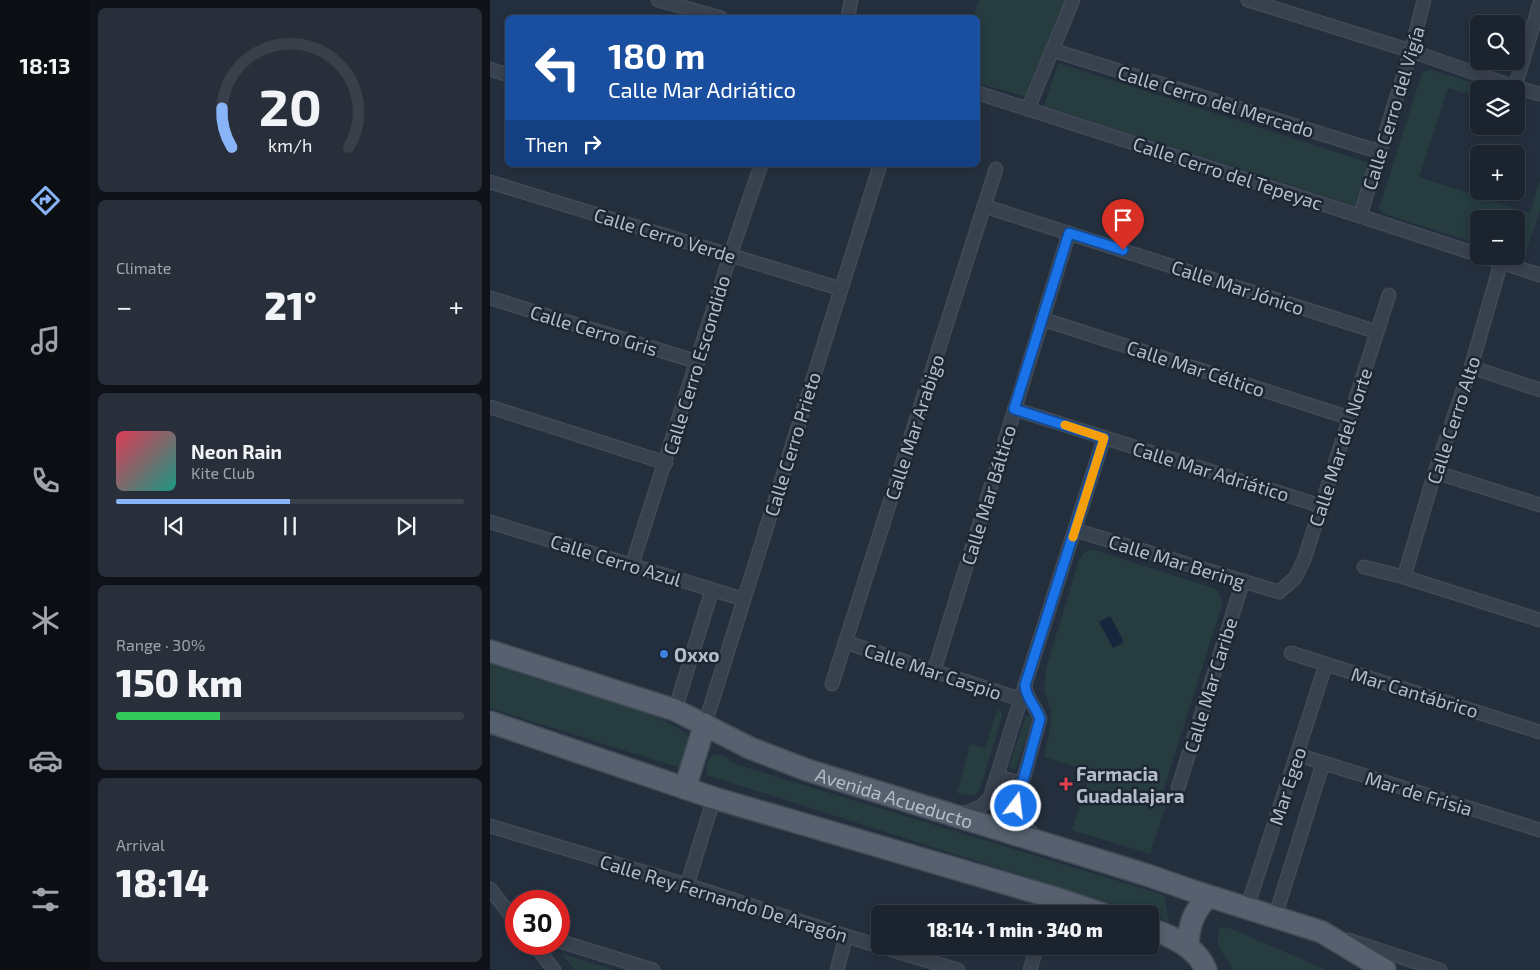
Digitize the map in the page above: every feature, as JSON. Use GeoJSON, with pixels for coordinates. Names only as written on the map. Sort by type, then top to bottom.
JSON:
{"type":"FeatureCollection","features":[{"type":"Feature","properties":{"kind":"main road","name":"Avenida Acueducto"},"geometry":{"type":"LineString","coordinates":[[490,651],[675,710],[750,748],[805,769],[1322,932],[1385,970]]}},
{"type":"Feature","properties":{"kind":"main road"},"geometry":{"type":"LineString","coordinates":[[490,722],[714,798],[1047,905]]}},
{"type":"Feature","properties":{"kind":"main road"},"geometry":{"type":"LineString","coordinates":[[685,788],[704,724]]}},
{"type":"Feature","properties":{"kind":"main road"},"geometry":{"type":"LineString","coordinates":[[1159,932],[1174,928],[1183,913],[1183,896],[1178,886]]}},
{"type":"Feature","properties":{"kind":"main road"},"geometry":{"type":"LineString","coordinates":[[1188,947],[1188,934],[1194,913],[1208,896]]}},
{"type":"Feature","properties":{"kind":"main road"},"geometry":{"type":"LineString","coordinates":[[1159,932],[1188,947],[1206,970]]}},
{"type":"Feature","properties":{"kind":"street"},"geometry":{"type":"LineString","coordinates":[[658,0],[710,15]]}},
{"type":"Feature","properties":{"kind":"street"},"geometry":{"type":"LineString","coordinates":[[848,15],[851,0]]}},
{"type":"Feature","properties":{"kind":"street"},"geometry":{"type":"LineString","coordinates":[[1028,109],[1073,0]]}},
{"type":"Feature","properties":{"kind":"street"},"geometry":{"type":"LineString","coordinates":[[1248,0],[1411,51],[1495,80]]}},
{"type":"Feature","properties":{"kind":"street","name":"Calle Cerro del Vigía"},"geometry":{"type":"LineString","coordinates":[[1360,216],[1411,51],[1424,0]]}},
{"type":"Feature","properties":{"kind":"street"},"geometry":{"type":"LineString","coordinates":[[1517,80],[1540,3]]}},
{"type":"Feature","properties":{"kind":"street","name":"Calle Cerro del Mercado"},"geometry":{"type":"LineString","coordinates":[[1052,50],[1380,152]]}},
{"type":"Feature","properties":{"kind":"street"},"geometry":{"type":"LineString","coordinates":[[490,70],[505,74]]}},
{"type":"Feature","properties":{"kind":"street"},"geometry":{"type":"LineString","coordinates":[[1525,90],[1540,94]]}},
{"type":"Feature","properties":{"kind":"street","name":"Calle Cerro del Tepeyac"},"geometry":{"type":"LineString","coordinates":[[980,94],[1470,253]]}},
{"type":"Feature","properties":{"kind":"street","name":"Calle Cerro Escondido"},"geometry":{"type":"LineString","coordinates":[[632,565],[666,463],[730,256],[760,167]]}},
{"type":"Feature","properties":{"kind":"street","name":"Calle Cerro Prieto"},"geometry":{"type":"LineString","coordinates":[[704,724],[879,167]]}},
{"type":"Feature","properties":{"kind":"street","name":"Calle Mar Arabigo"},"geometry":{"type":"LineString","coordinates":[[832,684],[996,169]]}},
{"type":"Feature","properties":{"kind":"street","name":"Calle Cerro Verde"},"geometry":{"type":"LineString","coordinates":[[490,182],[841,289]]}},
{"type":"Feature","properties":{"kind":"street","name":"Calle Mar Jónico"},"geometry":{"type":"LineString","coordinates":[[984,206],[1377,332]]}},
{"type":"Feature","properties":{"kind":"street","name":"Calle Mar Báltico"},"geometry":{"type":"LineString","coordinates":[[934,671],[1069,233]]}},
{"type":"Feature","properties":{"kind":"street","name":"Calle Cerro Alto"},"geometry":{"type":"LineString","coordinates":[[1404,577],[1435,472],[1471,367],[1500,265]]}},
{"type":"Feature","properties":{"kind":"street","name":"Calle Cerro del Tepeyac"},"geometry":{"type":"LineString","coordinates":[[1507,265],[1540,276]]}},
{"type":"Feature","properties":{"kind":"street","name":"Calle Mar del Norte"},"geometry":{"type":"LineString","coordinates":[[1279,592],[1295,578],[1304,560],[1389,295]]}},
{"type":"Feature","properties":{"kind":"street","name":"Calle Cerro Gris"},"geometry":{"type":"LineString","coordinates":[[490,298],[698,362]]}},
{"type":"Feature","properties":{"kind":"street","name":"Calle Mar Céltico"},"geometry":{"type":"LineString","coordinates":[[1042,319],[1350,418]]}},
{"type":"Feature","properties":{"kind":"street"},"geometry":{"type":"LineString","coordinates":[[1471,367],[1540,390]]}},
{"type":"Feature","properties":{"kind":"street"},"geometry":{"type":"LineString","coordinates":[[490,407],[666,463]]}},
{"type":"Feature","properties":{"kind":"street","name":"Calle Mar Adriático"},"geometry":{"type":"LineString","coordinates":[[1014,409],[1322,506]]}},
{"type":"Feature","properties":{"kind":"street"},"geometry":{"type":"LineString","coordinates":[[956,816],[973,811],[985,804],[991,795],[1104,438]]}},
{"type":"Feature","properties":{"kind":"street"},"geometry":{"type":"LineString","coordinates":[[1435,472],[1540,505]]}},
{"type":"Feature","properties":{"kind":"street","name":"Calle Cerro Azul"},"geometry":{"type":"LineString","coordinates":[[490,522],[743,599]]}},
{"type":"Feature","properties":{"kind":"street","name":"Calle Mar Bering"},"geometry":{"type":"LineString","coordinates":[[1075,530],[1279,592]]}},
{"type":"Feature","properties":{"kind":"street"},"geometry":{"type":"LineString","coordinates":[[1364,567],[1404,577],[1540,620]]}},
{"type":"Feature","properties":{"kind":"street","name":"Calle Mar Caribe"},"geometry":{"type":"LineString","coordinates":[[1178,788],[1243,581]]}},
{"type":"Feature","properties":{"kind":"street"},"geometry":{"type":"LineString","coordinates":[[675,710],[712,590]]}},
{"type":"Feature","properties":{"kind":"street","name":"Calle Mar Caspio"},"geometry":{"type":"LineString","coordinates":[[845,642],[1020,699]]}},
{"type":"Feature","properties":{"kind":"street","name":"Mar Cantábrico"},"geometry":{"type":"LineString","coordinates":[[1291,653],[1540,732]]}},
{"type":"Feature","properties":{"kind":"street","name":"Mar Egeo"},"geometry":{"type":"LineString","coordinates":[[1247,908],[1326,664]]}},
{"type":"Feature","properties":{"kind":"street"},"geometry":{"type":"LineString","coordinates":[[1025,685],[1028,699],[1040,719],[1037,735],[1016,802],[1017,815],[1022,824],[1041,842]]}},
{"type":"Feature","properties":{"kind":"street","name":"Mar de Frisia"},"geometry":{"type":"LineString","coordinates":[[1298,755],[1540,830]]}},
{"type":"Feature","properties":{"kind":"street","name":"Mar Egeo"},"geometry":{"type":"LineString","coordinates":[[1275,917],[1323,763]]}},
{"type":"Feature","properties":{"kind":"street"},"geometry":{"type":"LineString","coordinates":[[997,776],[1022,784]]}},
{"type":"Feature","properties":{"kind":"street"},"geometry":{"type":"LineString","coordinates":[[687,885],[714,798]]}},
{"type":"Feature","properties":{"kind":"street","name":"Calle Rey Fernando De Aragón"},"geometry":{"type":"LineString","coordinates":[[490,826],[687,885],[958,970]]}},
{"type":"Feature","properties":{"kind":"street"},"geometry":{"type":"LineString","coordinates":[[490,889],[505,908]]}},
{"type":"Feature","properties":{"kind":"street"},"geometry":{"type":"LineString","coordinates":[[1322,932],[1440,970]]}},
{"type":"Feature","properties":{"kind":"street"},"geometry":{"type":"LineString","coordinates":[[837,970],[846,936]]}},
{"type":"Feature","properties":{"kind":"street"},"geometry":{"type":"LineString","coordinates":[[570,944],[653,970]]}},
{"type":"Feature","properties":{"kind":"street"},"geometry":{"type":"LineString","coordinates":[[542,955],[554,970]]}},
{"type":"Feature","properties":{"kind":"street"},"geometry":{"type":"LineString","coordinates":[[1030,970],[1034,955]]}},
{"type":"Feature","properties":{"kind":"green space"},"geometry":{"type":"Polygon","coordinates":[[[979,0],[1070,0],[1028,97],[980,84],[980,15],[974,15],[979,0]]]}},
{"type":"Feature","properties":{"kind":"green space"},"geometry":{"type":"Polygon","coordinates":[[[1058,63],[1370,163],[1356,206],[1044,106],[1058,63]]]}},
{"type":"Feature","properties":{"kind":"green space"},"geometry":{"type":"Polygon","coordinates":[[[1429,69],[1470,82],[1470,94],[1448,88],[1419,177],[1470,194],[1470,200],[1490,200],[1521,210],[1470,210],[1470,241],[1384,214],[1379,208],[1422,73],[1429,69]]]}},
{"type":"Feature","properties":{"kind":"green space"},"geometry":{"type":"Polygon","coordinates":[[[1540,180],[1540,210],[1525,256],[1525,211],[1530,213],[1540,180]]]}},
{"type":"Feature","properties":{"kind":"green space"},"geometry":{"type":"Polygon","coordinates":[[[1088,550],[1095,550],[1216,589],[1223,602],[1163,792],[1163,794],[1169,796],[1150,854],[1072,830],[1091,772],[1044,757],[1051,724],[1051,710],[1044,690],[1046,669],[1079,560],[1088,550]]]}},
{"type":"Feature","properties":{"kind":"green space"},"geometry":{"type":"Polygon","coordinates":[[[490,662],[626,706],[672,724],[691,739],[680,768],[490,708],[490,662]]]}},
{"type":"Feature","properties":{"kind":"green space"},"geometry":{"type":"Polygon","coordinates":[[[998,708],[1002,712],[1002,716],[980,789],[971,796],[957,793],[970,744],[985,748],[998,708]]]}},
{"type":"Feature","properties":{"kind":"green space"},"geometry":{"type":"Polygon","coordinates":[[[1026,716],[1030,716],[1032,720],[1016,768],[1012,770],[1009,766],[1026,716]]]}},
{"type":"Feature","properties":{"kind":"green space"},"geometry":{"type":"Polygon","coordinates":[[[714,754],[724,756],[735,764],[1164,895],[1169,922],[1159,919],[1159,905],[1115,905],[707,775],[706,769],[710,758],[714,754]]]}},
{"type":"Feature","properties":{"kind":"green space"},"geometry":{"type":"Polygon","coordinates":[[[1005,791],[1009,794],[1006,808],[1007,816],[991,812],[1005,791]]]}},
{"type":"Feature","properties":{"kind":"green space"},"geometry":{"type":"Polygon","coordinates":[[[1220,927],[1232,929],[1327,970],[1233,970],[1217,944],[1220,927]]]}},
{"type":"Feature","properties":{"kind":"green space"},"geometry":{"type":"Polygon","coordinates":[[[563,955],[614,970],[575,970],[563,955]]]}},
{"type":"Feature","properties":{"kind":"water"},"geometry":{"type":"Polygon","coordinates":[[[1110,616],[1124,642],[1113,648],[1099,622],[1110,616]]]}},
{"type":"Feature","properties":{"kind":"slow traffic"},"geometry":{"type":"LineString","coordinates":[[1065,425],[1104,438],[1073,537]]}},
{"type":"Feature","properties":{"kind":"place","name":"Oxxo"},"geometry":{"type":"Point","coordinates":[664,654]}},
{"type":"Feature","properties":{"kind":"place","name":"Farmacia Guadalajara"},"geometry":{"type":"Point","coordinates":[1066,784]}},
{"type":"Feature","properties":{"kind":"route"},"geometry":{"type":"LineString","coordinates":[[1016,806],[1040,719],[1028,699],[1025,685],[1104,438],[1014,409],[1069,233],[1123,250]]}}]}
